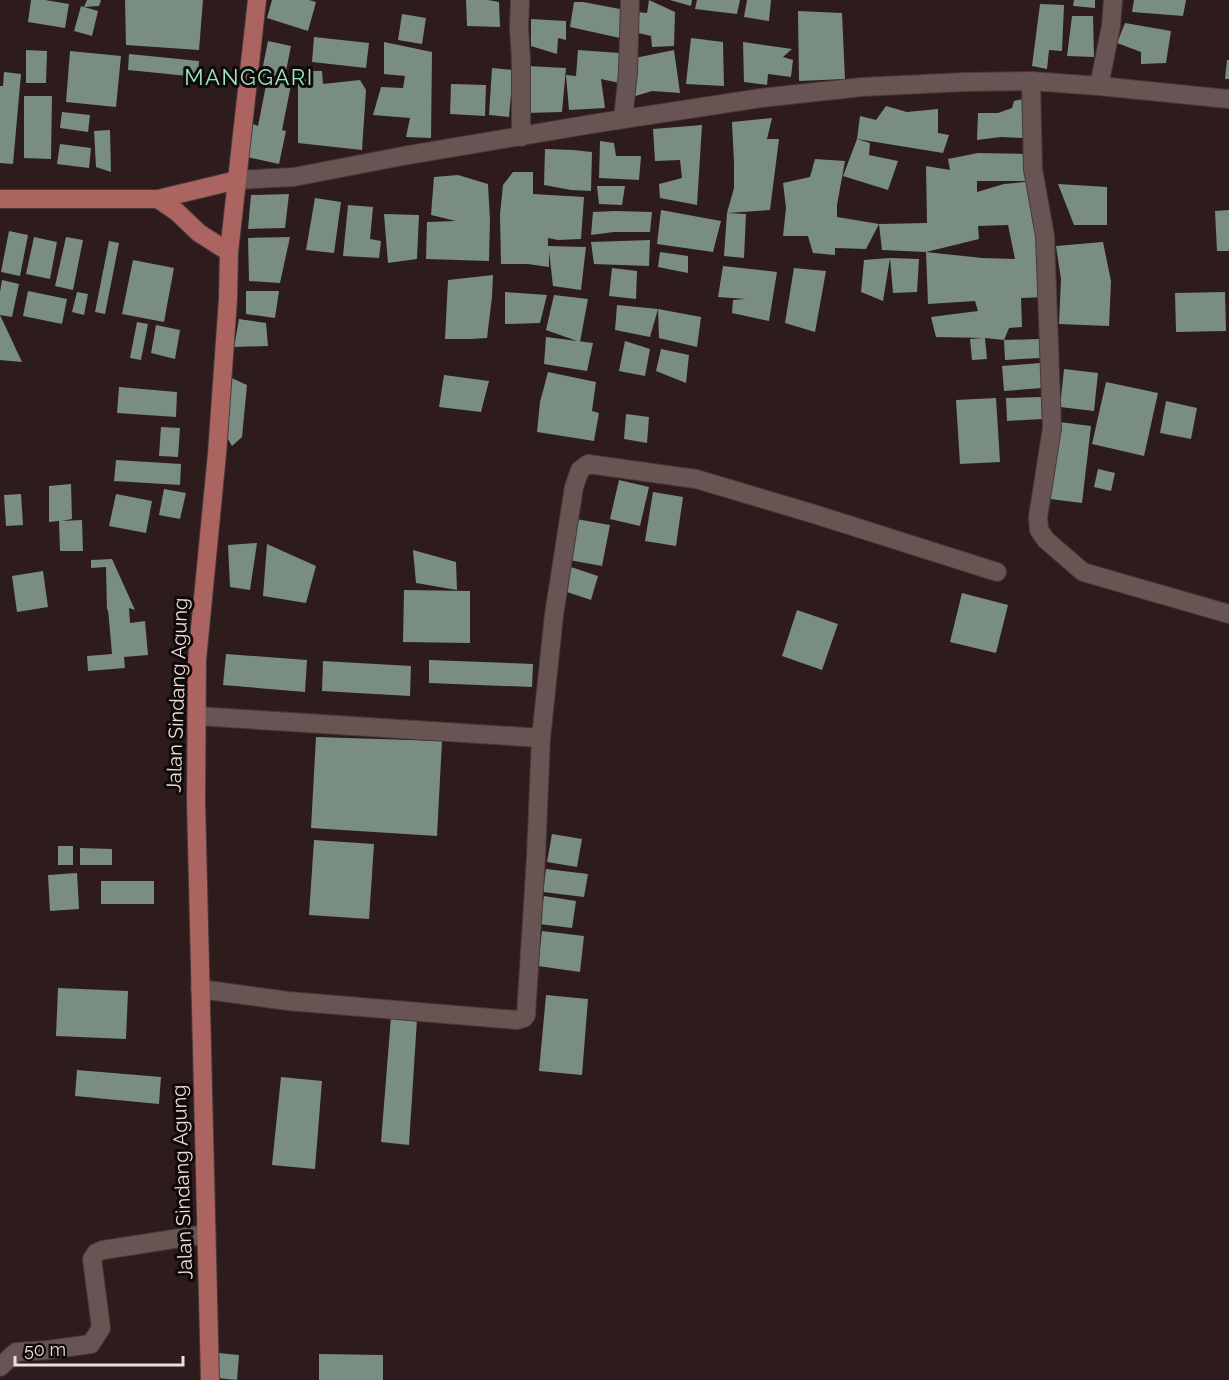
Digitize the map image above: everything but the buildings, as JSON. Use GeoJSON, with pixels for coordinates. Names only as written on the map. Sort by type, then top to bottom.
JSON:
{"type":"FeatureCollection","features":[{"type":"Feature","properties":{"kind":"main road","name":"Jalan Sindang Agung"},"geometry":{"type":"LineString","coordinates":[[210,1380],[196,801],[197,660],[217,454],[229,252],[257,0]]}},
{"type":"Feature","properties":{"kind":"main road"},"geometry":{"type":"LineString","coordinates":[[0,199],[158,199],[237,180]]}},
{"type":"Feature","properties":{"kind":"main road"},"geometry":{"type":"LineString","coordinates":[[158,199],[177,212],[199,233],[229,252]]}},
{"type":"Feature","properties":{"kind":"street"},"geometry":{"type":"LineString","coordinates":[[520,0],[520,137]]}},
{"type":"Feature","properties":{"kind":"street"},"geometry":{"type":"LineString","coordinates":[[622,119],[628,72],[630,0]]}},
{"type":"Feature","properties":{"kind":"street"},"geometry":{"type":"LineString","coordinates":[[1099,86],[1111,26],[1113,0]]}},
{"type":"Feature","properties":{"kind":"street"},"geometry":{"type":"LineString","coordinates":[[237,180],[294,177],[408,155],[622,119],[761,98],[862,87],[1030,81],[1229,99]]}},
{"type":"Feature","properties":{"kind":"street"},"geometry":{"type":"LineString","coordinates":[[1030,81],[1033,169],[1045,236],[1052,428],[1038,518],[1039,530],[1046,540],[1083,572],[1229,614]]}},
{"type":"Feature","properties":{"kind":"street"},"geometry":{"type":"LineString","coordinates":[[200,989],[288,1001],[517,1020],[524,1018],[536,857],[541,738],[554,615],[574,488],[580,470],[588,464],[696,479],[997,572]]}},
{"type":"Feature","properties":{"kind":"street"},"geometry":{"type":"LineString","coordinates":[[197,716],[541,738]]}},
{"type":"Feature","properties":{"kind":"street"},"geometry":{"type":"LineString","coordinates":[[0,1366],[16,1352],[91,1344],[101,1328],[92,1259],[96,1253],[206,1234]]}},
{"type":"Feature","properties":{"kind":"district","name":"MANGGARI"},"geometry":{"type":"Point","coordinates":[249,77]}}]}
